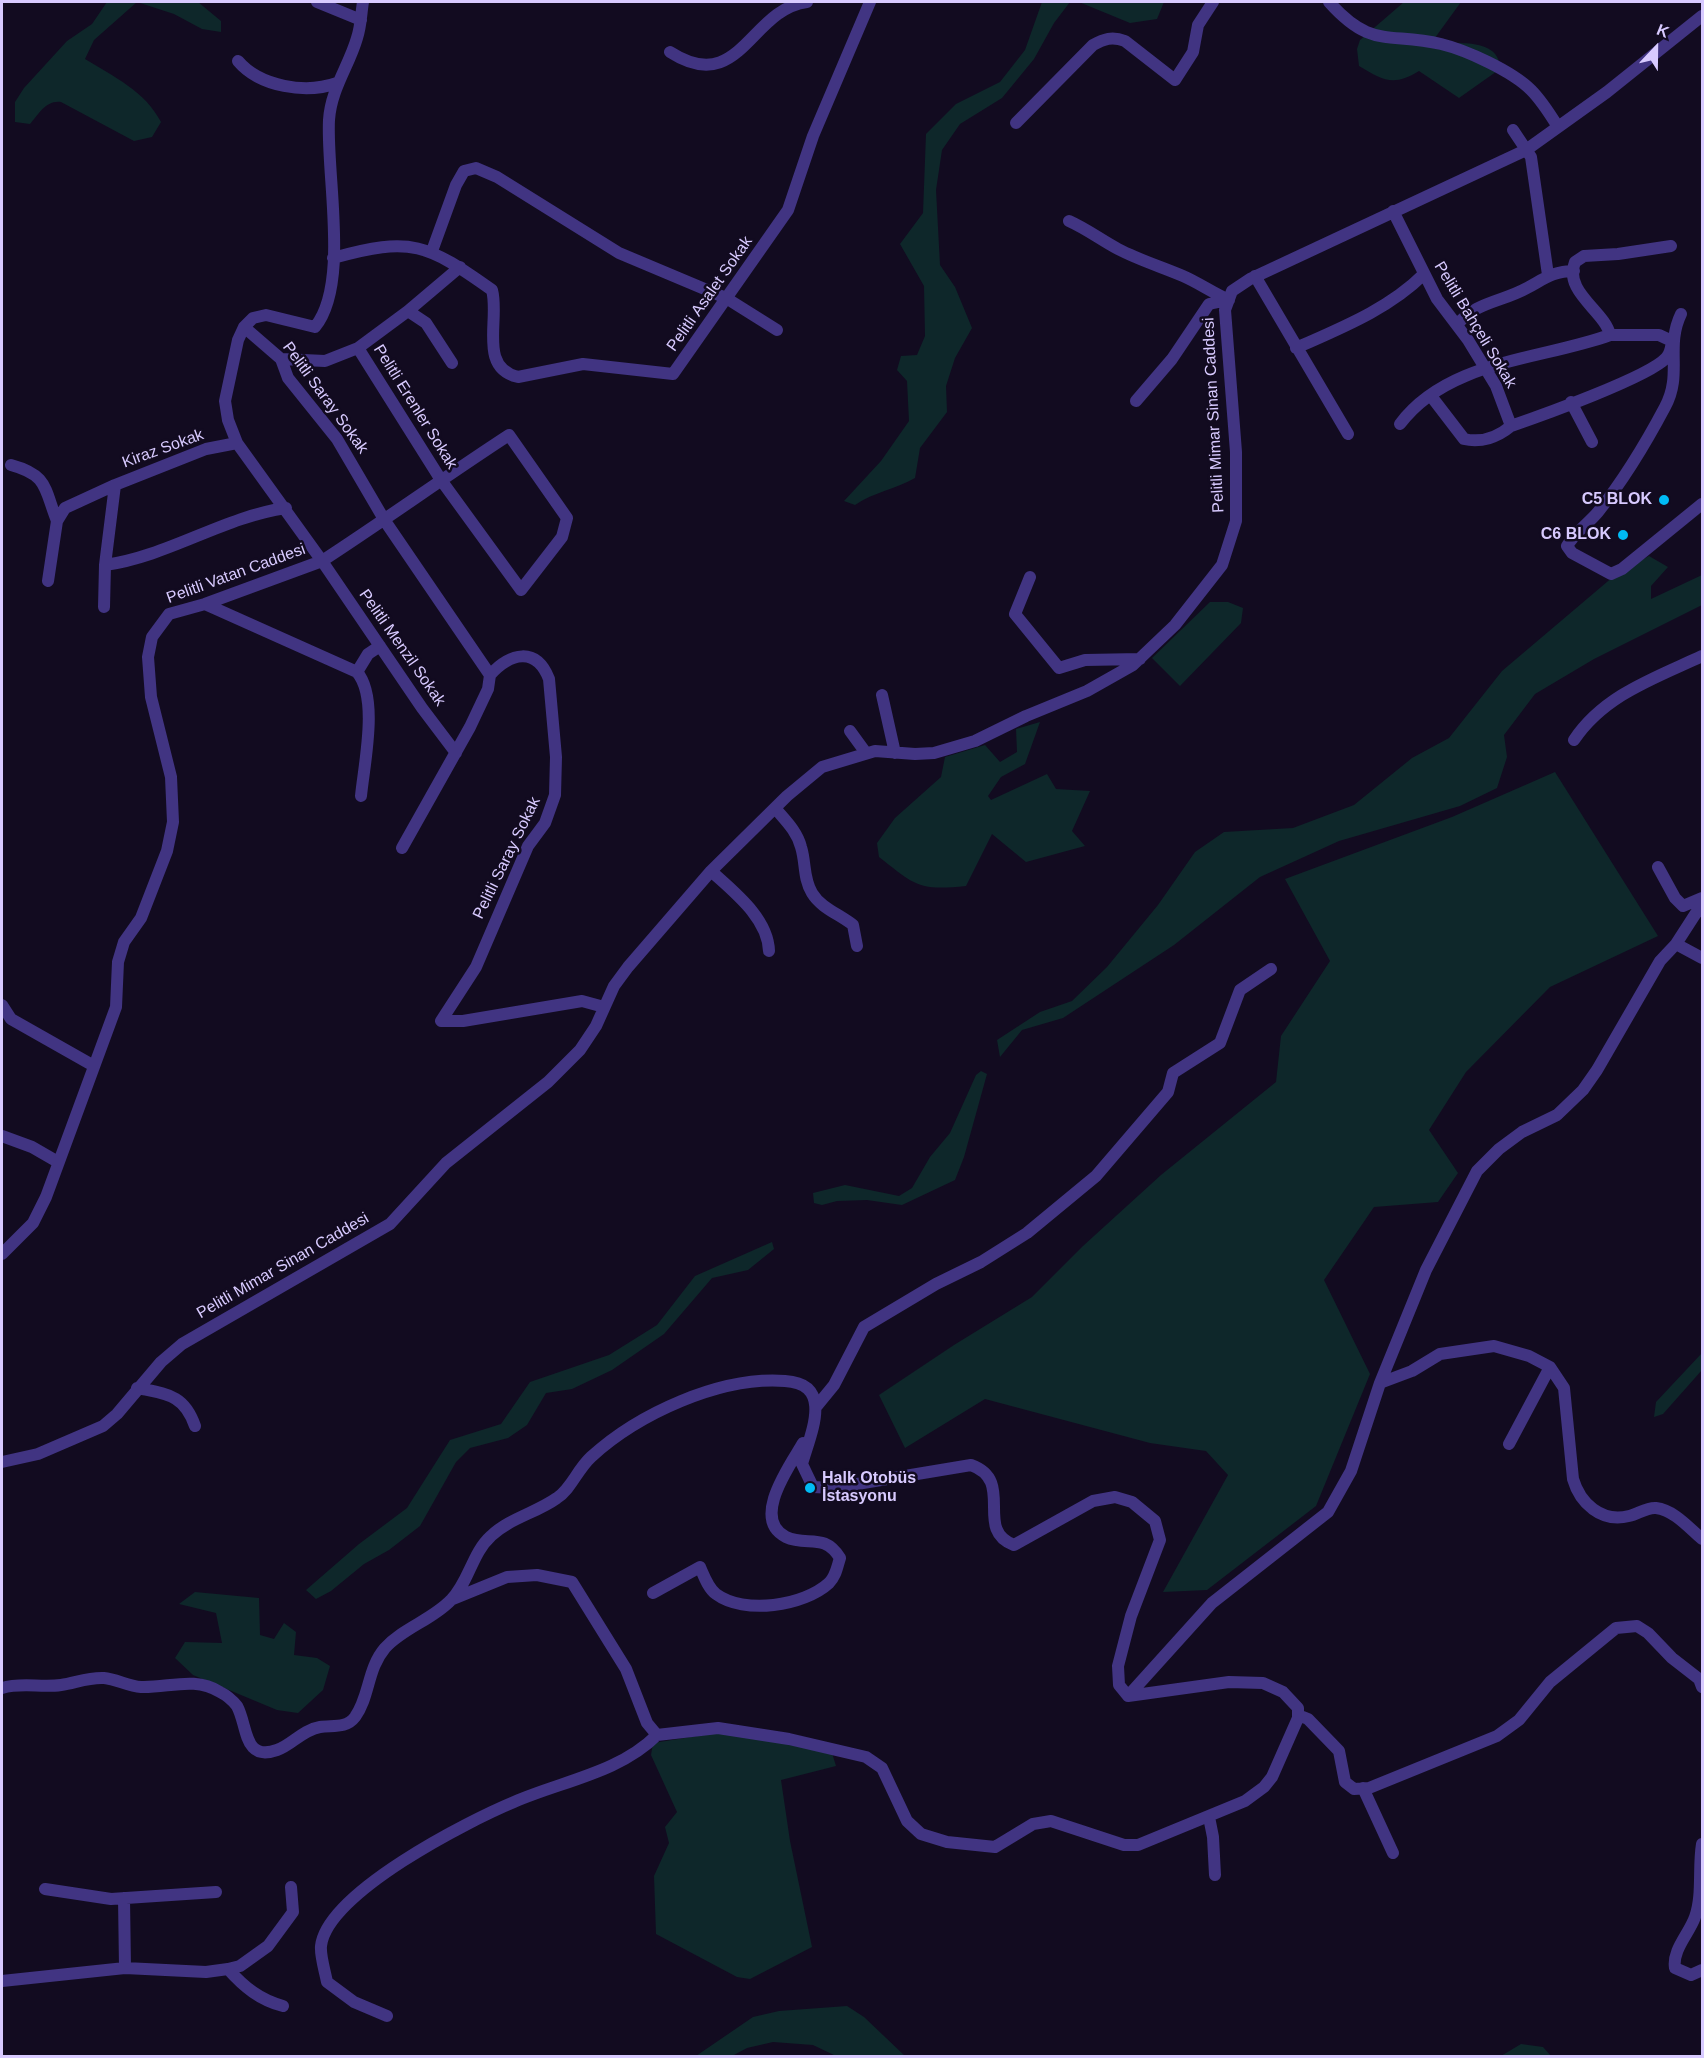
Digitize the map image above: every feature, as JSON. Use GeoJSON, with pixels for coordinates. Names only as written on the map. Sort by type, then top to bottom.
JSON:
{"type":"FeatureCollection","features":[{"type":"Feature","properties":{"kind":"street"},"geometry":{"type":"LineString","coordinates":[[317,2],[361,20]]}},
{"type":"Feature","properties":{"kind":"street"},"geometry":{"type":"LineString","coordinates":[[244,327],[253,318],[266,315],[315,327],[328,303],[333,258],[329,121],[337,83],[354,48],[363,2]]}},
{"type":"Feature","properties":{"kind":"street"},"geometry":{"type":"LineString","coordinates":[[670,52],[686,63],[709,66],[724,62],[740,52],[781,10],[793,3],[807,2]]}},
{"type":"Feature","properties":{"kind":"street"},"geometry":{"type":"LineString","coordinates":[[865,2],[870,2]]}},
{"type":"Feature","properties":{"kind":"street","name":"Pelitli Asalet Sokak"},"geometry":{"type":"LineString","coordinates":[[333,258],[391,245],[432,251],[460,267],[492,290],[495,299],[494,358],[501,370],[518,377],[583,364],[673,374],[788,210],[813,136],[870,2]]}},
{"type":"Feature","properties":{"kind":"street"},"geometry":{"type":"LineString","coordinates":[[1016,123],[1093,45],[1103,40],[1115,37],[1125,41],[1175,80],[1193,52],[1198,25],[1213,2]]}},
{"type":"Feature","properties":{"kind":"street"},"geometry":{"type":"LineString","coordinates":[[1329,2],[1343,18],[1368,33],[1391,40],[1452,48],[1520,81],[1539,99],[1558,127]]}},
{"type":"Feature","properties":{"kind":"street","name":"Pelitli Mimar Sinan Caddesi"},"geometry":{"type":"LineString","coordinates":[[2,1462],[38,1454],[103,1426],[117,1414],[161,1362],[190,1339],[390,1224],[421,1187],[446,1163],[548,1082],[574,1057],[596,1026],[614,986],[628,968],[711,871],[775,808],[822,767],[875,751],[934,753],[975,741],[1026,716],[1087,691],[1140,659],[1175,626],[1222,565],[1236,521],[1236,452],[1225,310],[1232,291],[1255,276],[1526,150],[1607,92],[1702,16]]}},
{"type":"Feature","properties":{"kind":"street"},"geometry":{"type":"LineString","coordinates":[[238,61],[248,72],[259,79],[320,89],[337,83]]}},
{"type":"Feature","properties":{"kind":"street"},"geometry":{"type":"LineString","coordinates":[[1513,130],[1532,157],[1548,275]]}},
{"type":"Feature","properties":{"kind":"street"},"geometry":{"type":"LineString","coordinates":[[432,251],[456,185],[464,171],[476,168],[496,177],[619,253],[726,298],[777,330]]}},
{"type":"Feature","properties":{"kind":"street","name":"Pelitli Bahçeli Sokak"},"geometry":{"type":"LineString","coordinates":[[1393,211],[1437,300],[1457,325],[1485,368],[1503,403],[1511,426]]}},
{"type":"Feature","properties":{"kind":"street"},"geometry":{"type":"LineString","coordinates":[[1069,221],[1160,269],[1183,276],[1208,292],[1229,300]]}},
{"type":"Feature","properties":{"kind":"street"},"geometry":{"type":"LineString","coordinates":[[1610,335],[1608,327],[1578,289],[1574,271],[1575,262],[1584,255],[1618,254],[1671,246]]}},
{"type":"Feature","properties":{"kind":"street","name":"Pelitli Erenler Sokak"},"geometry":{"type":"LineString","coordinates":[[441,480],[509,435],[567,518],[562,537],[521,590],[441,480],[358,348],[408,311],[460,267]]}},
{"type":"Feature","properties":{"kind":"street"},"geometry":{"type":"LineString","coordinates":[[1457,325],[1471,311],[1526,289],[1548,275],[1574,271]]}},
{"type":"Feature","properties":{"kind":"street"},"geometry":{"type":"LineString","coordinates":[[1296,348],[1365,316],[1412,286],[1424,274]]}},
{"type":"Feature","properties":{"kind":"street"},"geometry":{"type":"LineString","coordinates":[[1255,276],[1348,434]]}},
{"type":"Feature","properties":{"kind":"street"},"geometry":{"type":"LineString","coordinates":[[1136,401],[1172,359],[1209,304],[1229,300]]}},
{"type":"Feature","properties":{"kind":"street"},"geometry":{"type":"LineString","coordinates":[[408,311],[430,328],[452,363]]}},
{"type":"Feature","properties":{"kind":"street"},"geometry":{"type":"LineString","coordinates":[[1431,396],[1464,439],[1474,441],[1502,433],[1511,426],[1654,367],[1667,357],[1681,315]]}},
{"type":"Feature","properties":{"kind":"street","name":"Pelitli Saray Sokak"},"geometry":{"type":"LineString","coordinates":[[244,327],[281,358],[288,378],[337,439],[385,521],[490,675],[512,657],[528,657],[545,669],[549,679],[556,757],[555,795],[545,822],[528,846],[476,967],[441,1021],[463,1021],[582,1000],[604,1007]]}},
{"type":"Feature","properties":{"kind":"street","name":"Pelitli Vatan Caddesi"},"geometry":{"type":"LineString","coordinates":[[2,1254],[33,1223],[58,1162],[116,1007],[118,962],[124,942],[141,918],[167,851],[173,822],[171,777],[151,698],[148,657],[152,638],[169,614],[205,604],[322,561],[237,443],[228,420],[225,400],[238,340],[244,327]]}},
{"type":"Feature","properties":{"kind":"street"},"geometry":{"type":"LineString","coordinates":[[1400,424],[1408,413],[1442,388],[1485,368],[1531,358],[1610,335],[1659,335],[1672,341]]}},
{"type":"Feature","properties":{"kind":"street"},"geometry":{"type":"LineString","coordinates":[[1672,341],[1674,381],[1665,407],[1597,513],[1573,536],[1567,546],[1572,553],[1611,574],[1622,569],[1702,504]]}},
{"type":"Feature","properties":{"kind":"street"},"geometry":{"type":"LineString","coordinates":[[281,358],[325,361],[358,348]]}},
{"type":"Feature","properties":{"kind":"street"},"geometry":{"type":"LineString","coordinates":[[1571,402],[1592,442]]}},
{"type":"Feature","properties":{"kind":"street","name":"Kiraz Sokak"},"geometry":{"type":"LineString","coordinates":[[104,607],[105,565],[115,485],[206,449],[237,443]]}},
{"type":"Feature","properties":{"kind":"street"},"geometry":{"type":"LineString","coordinates":[[11,465],[31,471],[40,477],[57,521]]}},
{"type":"Feature","properties":{"kind":"street"},"geometry":{"type":"LineString","coordinates":[[322,561],[385,521],[441,480]]}},
{"type":"Feature","properties":{"kind":"street"},"geometry":{"type":"LineString","coordinates":[[48,581],[57,521],[65,508],[115,485]]}},
{"type":"Feature","properties":{"kind":"street"},"geometry":{"type":"LineString","coordinates":[[105,565],[177,545],[228,523],[262,512],[286,508]]}},
{"type":"Feature","properties":{"kind":"street","name":"Pelitli Menzil Sokak"},"geometry":{"type":"LineString","coordinates":[[322,561],[456,753]]}},
{"type":"Feature","properties":{"kind":"street"},"geometry":{"type":"LineString","coordinates":[[1030,577],[1015,614],[1059,668],[1085,660],[1140,659]]}},
{"type":"Feature","properties":{"kind":"street"},"geometry":{"type":"LineString","coordinates":[[205,604],[357,672],[366,689],[368,719],[361,796]]}},
{"type":"Feature","properties":{"kind":"street"},"geometry":{"type":"LineString","coordinates":[[357,672],[368,654],[380,646]]}},
{"type":"Feature","properties":{"kind":"street"},"geometry":{"type":"LineString","coordinates":[[1574,740],[1586,722],[1609,702],[1702,656]]}},
{"type":"Feature","properties":{"kind":"street"},"geometry":{"type":"LineString","coordinates":[[402,848],[439,778],[456,753],[488,689],[490,675]]}},
{"type":"Feature","properties":{"kind":"street"},"geometry":{"type":"LineString","coordinates":[[882,695],[896,753]]}},
{"type":"Feature","properties":{"kind":"street"},"geometry":{"type":"LineString","coordinates":[[850,731],[866,753]]}},
{"type":"Feature","properties":{"kind":"street"},"geometry":{"type":"LineString","coordinates":[[775,808],[792,827],[801,847],[804,872],[812,893],[826,908],[853,925],[857,946]]}},
{"type":"Feature","properties":{"kind":"street"},"geometry":{"type":"LineString","coordinates":[[1659,867],[1675,898],[1683,906],[1702,898]]}},
{"type":"Feature","properties":{"kind":"street"},"geometry":{"type":"LineString","coordinates":[[711,871],[751,912],[769,938],[769,951]]}},
{"type":"Feature","properties":{"kind":"street"},"geometry":{"type":"LineString","coordinates":[[1128,1695],[1212,1603],[1328,1512],[1351,1471],[1380,1383],[1426,1270],[1477,1171],[1499,1149],[1522,1132],[1557,1115],[1583,1090],[1660,961],[1676,944],[1699,911]]}},
{"type":"Feature","properties":{"kind":"street"},"geometry":{"type":"LineString","coordinates":[[1676,944],[1702,958]]}},
{"type":"Feature","properties":{"kind":"street"},"geometry":{"type":"LineString","coordinates":[[816,1407],[834,1385],[864,1327],[936,1284],[981,1262],[1027,1233],[1096,1176],[1168,1092],[1173,1073],[1220,1043],[1240,990],[1271,969]]}},
{"type":"Feature","properties":{"kind":"street"},"geometry":{"type":"LineString","coordinates":[[2,1005],[11,1019],[94,1066]]}},
{"type":"Feature","properties":{"kind":"street"},"geometry":{"type":"LineString","coordinates":[[2,1136],[32,1147],[58,1162]]}},
{"type":"Feature","properties":{"kind":"street"},"geometry":{"type":"LineString","coordinates":[[1380,1383],[1412,1371],[1440,1354],[1494,1346],[1529,1356],[1550,1367],[1564,1388],[1573,1479],[1577,1492],[1588,1507],[1611,1517],[1628,1517],[1653,1508],[1668,1511],[1702,1539]]}},
{"type":"Feature","properties":{"kind":"street"},"geometry":{"type":"LineString","coordinates":[[1509,1444],[1550,1367]]}},
{"type":"Feature","properties":{"kind":"street"},"geometry":{"type":"LineString","coordinates":[[453,1599],[481,1548],[490,1537],[504,1525],[559,1497],[570,1486],[577,1470],[615,1438],[692,1396],[724,1387],[781,1380],[796,1382],[810,1393],[816,1407],[815,1424],[802,1464],[813,1487],[833,1488],[971,1466],[983,1470],[988,1476],[995,1490],[993,1513],[997,1532],[1004,1542],[1014,1545],[1094,1501],[1115,1497],[1132,1502],[1155,1521],[1160,1540],[1131,1616],[1118,1666],[1119,1685],[1128,1695]]}},
{"type":"Feature","properties":{"kind":"street"},"geometry":{"type":"LineString","coordinates":[[137,1388],[180,1400],[190,1412],[195,1426]]}},
{"type":"Feature","properties":{"kind":"street"},"geometry":{"type":"LineString","coordinates":[[653,1593],[700,1567],[714,1593],[735,1605],[792,1603],[828,1584],[836,1573],[840,1557],[834,1549],[826,1543],[786,1537],[775,1526],[771,1510],[779,1483],[815,1424]]}},
{"type":"Feature","properties":{"kind":"street"},"geometry":{"type":"LineString","coordinates":[[2,1688],[26,1683],[58,1685],[104,1678],[143,1687],[196,1682],[210,1686],[236,1705],[250,1744],[256,1750],[266,1753],[280,1749],[295,1737],[318,1727],[338,1727],[353,1720],[362,1702],[375,1661],[387,1646],[453,1599],[507,1578],[537,1575],[572,1582],[626,1668],[647,1723],[657,1735]]}},
{"type":"Feature","properties":{"kind":"street"},"geometry":{"type":"LineString","coordinates":[[1298,1715],[1308,1719],[1339,1751],[1345,1782],[1354,1790],[1473,1748],[1497,1736],[1519,1720],[1550,1682],[1616,1628],[1636,1626],[1648,1633],[1672,1658],[1699,1679],[1702,1687]]}},
{"type":"Feature","properties":{"kind":"street"},"geometry":{"type":"LineString","coordinates":[[387,2016],[354,2002],[327,1982],[321,1946],[330,1925],[352,1901],[371,1882],[418,1850],[514,1801],[554,1789],[627,1758],[644,1748],[657,1735],[718,1728],[789,1739],[866,1757],[882,1768],[908,1821],[921,1834],[947,1842],[995,1847],[1033,1824],[1051,1821],[1124,1845],[1138,1845],[1245,1801],[1264,1787],[1272,1777],[1298,1715],[1294,1701],[1283,1692],[1263,1683],[1229,1682],[1128,1695]]}},
{"type":"Feature","properties":{"kind":"street"},"geometry":{"type":"LineString","coordinates":[[1363,1788],[1393,1853]]}},
{"type":"Feature","properties":{"kind":"street"},"geometry":{"type":"LineString","coordinates":[[1209,1817],[1213,1837],[1215,1875]]}},
{"type":"Feature","properties":{"kind":"street"},"geometry":{"type":"LineString","coordinates":[[1702,1844],[1699,1862],[1699,1902],[1695,1919],[1674,1960],[1675,1968],[1691,1975],[1702,1971]]}},
{"type":"Feature","properties":{"kind":"street"},"geometry":{"type":"LineString","coordinates":[[2,1981],[125,1968],[206,1972],[240,1966],[268,1946],[293,1912],[291,1887]]}},
{"type":"Feature","properties":{"kind":"street"},"geometry":{"type":"LineString","coordinates":[[45,1889],[83,1896],[124,1898],[216,1892]]}},
{"type":"Feature","properties":{"kind":"street"},"geometry":{"type":"LineString","coordinates":[[124,1898],[125,1968]]}},
{"type":"Feature","properties":{"kind":"street"},"geometry":{"type":"LineString","coordinates":[[228,1969],[251,1992],[268,2002],[283,2006]]}},
{"type":"Feature","properties":{"kind":"green space"},"geometry":{"type":"Polygon","coordinates":[[[107,2],[137,2],[94,40],[85,59],[138,93],[154,111],[161,122],[152,137],[134,141],[61,102],[47,105],[30,124],[15,122],[15,102],[24,88],[67,41],[92,24],[107,2]]]}},
{"type":"Feature","properties":{"kind":"green space"},"geometry":{"type":"Polygon","coordinates":[[[137,2],[198,2],[221,21],[221,32],[202,29],[174,14],[137,2]]]}},
{"type":"Feature","properties":{"kind":"green space"},"geometry":{"type":"Polygon","coordinates":[[[1042,2],[1070,2],[1054,23],[1034,59],[1002,98],[960,124],[942,150],[936,190],[940,265],[955,287],[972,328],[955,358],[946,386],[947,412],[920,448],[915,478],[855,505],[844,501],[881,461],[909,421],[907,381],[897,370],[901,356],[917,355],[925,336],[924,286],[900,244],[923,213],[926,134],[956,104],[1000,82],[1025,50],[1042,2]]]}},
{"type":"Feature","properties":{"kind":"green space"},"geometry":{"type":"Polygon","coordinates":[[[1079,2],[1164,2],[1157,19],[1130,23],[1079,2]]]}},
{"type":"Feature","properties":{"kind":"green space"},"geometry":{"type":"Polygon","coordinates":[[[1404,2],[1461,2],[1432,42],[1474,44],[1484,47],[1498,58],[1500,69],[1459,98],[1419,71],[1402,79],[1388,80],[1359,66],[1357,49],[1360,40],[1404,2]]]}},
{"type":"Feature","properties":{"kind":"green space"},"geometry":{"type":"Polygon","coordinates":[[[1649,556],[1668,567],[1651,586],[1651,599],[1702,575],[1702,605],[1594,659],[1535,694],[1504,735],[1507,757],[1497,788],[1460,806],[1339,841],[1260,877],[1174,945],[1063,1018],[1022,1030],[1000,1057],[997,1040],[1040,1012],[1072,1001],[1107,967],[1158,905],[1195,852],[1224,832],[1293,828],[1354,805],[1412,758],[1449,738],[1502,671],[1614,576],[1649,556]]]}},
{"type":"Feature","properties":{"kind":"green space"},"geometry":{"type":"Polygon","coordinates":[[[1210,602],[1228,602],[1243,608],[1241,623],[1180,686],[1152,658],[1210,602]]]}},
{"type":"Feature","properties":{"kind":"green space"},"geometry":{"type":"Polygon","coordinates":[[[1040,722],[1025,764],[1001,777],[988,796],[991,800],[1047,774],[1056,789],[1090,791],[1072,831],[1085,846],[1026,862],[992,834],[966,886],[937,888],[910,880],[879,857],[877,843],[895,818],[941,777],[945,757],[985,745],[1000,762],[1017,752],[1016,729],[1040,722]]]}},
{"type":"Feature","properties":{"kind":"green space"},"geometry":{"type":"Polygon","coordinates":[[[1555,772],[1658,936],[1550,987],[1466,1072],[1429,1130],[1458,1173],[1438,1202],[1374,1207],[1324,1280],[1370,1374],[1316,1506],[1207,1590],[1163,1592],[1228,1475],[1206,1451],[1150,1443],[985,1399],[905,1448],[879,1395],[1032,1297],[1083,1246],[1161,1175],[1276,1082],[1281,1036],[1330,961],[1285,879],[1452,817],[1555,772]]]}},
{"type":"Feature","properties":{"kind":"green space"},"geometry":{"type":"Polygon","coordinates":[[[981,1071],[987,1074],[964,1157],[955,1180],[902,1205],[867,1200],[837,1201],[822,1205],[814,1203],[813,1193],[845,1185],[899,1196],[912,1188],[930,1157],[950,1133],[976,1075],[981,1071]]]}},
{"type":"Feature","properties":{"kind":"green space"},"geometry":{"type":"Polygon","coordinates":[[[772,1242],[774,1249],[748,1270],[712,1278],[664,1334],[612,1370],[572,1389],[546,1393],[527,1425],[508,1438],[470,1448],[456,1462],[420,1526],[389,1550],[364,1564],[331,1591],[316,1599],[306,1590],[359,1544],[407,1508],[450,1440],[501,1424],[530,1382],[609,1355],[657,1325],[695,1276],[772,1242]]]}},
{"type":"Feature","properties":{"kind":"green space"},"geometry":{"type":"Polygon","coordinates":[[[1702,1353],[1702,1370],[1663,1414],[1654,1417],[1656,1402],[1702,1353]]]}},
{"type":"Feature","properties":{"kind":"green space"},"geometry":{"type":"Polygon","coordinates":[[[195,1592],[259,1598],[260,1635],[274,1639],[284,1623],[296,1632],[294,1655],[317,1658],[330,1666],[323,1690],[298,1713],[277,1710],[193,1675],[175,1658],[185,1642],[222,1643],[216,1613],[179,1604],[195,1592]]]}},
{"type":"Feature","properties":{"kind":"green space"},"geometry":{"type":"Polygon","coordinates":[[[716,1733],[745,1736],[832,1753],[836,1766],[781,1780],[790,1841],[812,1947],[750,1979],[737,1977],[656,1934],[654,1876],[669,1843],[665,1827],[677,1812],[651,1755],[653,1743],[716,1733]]]}},
{"type":"Feature","properties":{"kind":"green space"},"geometry":{"type":"Polygon","coordinates":[[[847,2006],[864,2017],[905,2056],[836,2056],[813,2045],[773,2042],[747,2048],[732,2056],[696,2056],[753,2017],[779,2011],[847,2006]]]}},
{"type":"Feature","properties":{"kind":"green space"},"geometry":{"type":"Polygon","coordinates":[[[1521,2044],[1543,2047],[1551,2056],[1501,2056],[1521,2044]]]}},
{"type":"Feature","properties":{"kind":"place","name":"C5 BLOK"},"geometry":{"type":"Point","coordinates":[1664,500]}},
{"type":"Feature","properties":{"kind":"place","name":"C6 BLOK"},"geometry":{"type":"Point","coordinates":[1623,535]}},
{"type":"Feature","properties":{"kind":"place","name":"Halk Otobüs İstasyonu"},"geometry":{"type":"Point","coordinates":[810,1488]}}]}
